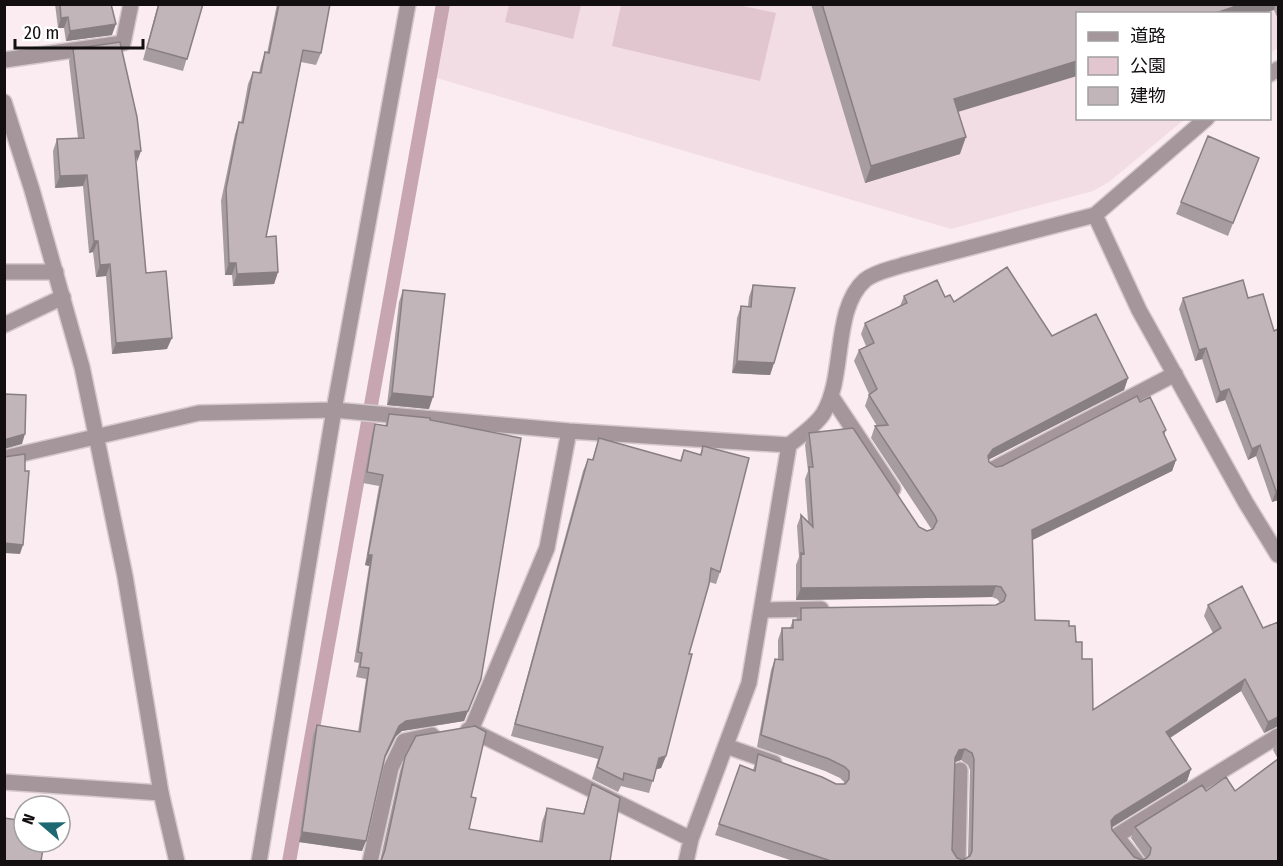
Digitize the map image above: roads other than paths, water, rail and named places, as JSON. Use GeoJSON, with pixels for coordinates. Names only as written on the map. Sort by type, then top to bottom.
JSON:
{"type":"FeatureCollection","features":[{"type":"Feature","properties":{"kind":"street"},"geometry":{"type":"LineString","coordinates":[[4,60],[123,43],[131,4]]}},
{"type":"Feature","properties":{"kind":"street"},"geometry":{"type":"LineString","coordinates":[[259,861],[334,410],[408,4]]}},
{"type":"Feature","properties":{"kind":"street"},"geometry":{"type":"LineString","coordinates":[[4,102],[56,272],[82,367],[125,576],[161,793],[177,861]]}},
{"type":"Feature","properties":{"kind":"street"},"geometry":{"type":"LineString","coordinates":[[686,861],[691,839],[749,684],[789,445],[822,415],[831,396],[849,303],[865,280],[880,272],[903,265],[1095,215],[1205,120]]}},
{"type":"Feature","properties":{"kind":"street"},"geometry":{"type":"LineString","coordinates":[[1095,215],[1139,310],[1246,503],[1278,555]]}},
{"type":"Feature","properties":{"kind":"street"},"geometry":{"type":"LineString","coordinates":[[4,272],[56,272]]}},
{"type":"Feature","properties":{"kind":"street"},"geometry":{"type":"LineString","coordinates":[[4,325],[63,297]]}},
{"type":"Feature","properties":{"kind":"street"},"geometry":{"type":"LineString","coordinates":[[993,469],[1175,374]]}},
{"type":"Feature","properties":{"kind":"street"},"geometry":{"type":"LineString","coordinates":[[831,396],[904,504]]}},
{"type":"Feature","properties":{"kind":"street"},"geometry":{"type":"LineString","coordinates":[[4,458],[199,413],[334,410],[569,431],[789,445]]}},
{"type":"Feature","properties":{"kind":"street"},"geometry":{"type":"LineString","coordinates":[[471,730],[547,548],[569,431]]}},
{"type":"Feature","properties":{"kind":"street"},"geometry":{"type":"LineString","coordinates":[[762,610],[831,609]]}},
{"type":"Feature","properties":{"kind":"street"},"geometry":{"type":"LineString","coordinates":[[370,861],[391,768],[404,741],[471,730],[691,839]]}},
{"type":"Feature","properties":{"kind":"street"},"geometry":{"type":"LineString","coordinates":[[1137,861],[1116,836],[1278,736]]}},
{"type":"Feature","properties":{"kind":"street"},"geometry":{"type":"LineString","coordinates":[[726,746],[790,769]]}},
{"type":"Feature","properties":{"kind":"street"},"geometry":{"type":"LineString","coordinates":[[958,861],[960,770]]}},
{"type":"Feature","properties":{"kind":"street"},"geometry":{"type":"LineString","coordinates":[[4,782],[161,793]]}},
{"type":"Feature","properties":{"kind":"waterway"},"geometry":{"type":"LineString","coordinates":[[289,862],[443,4]]}}]}
